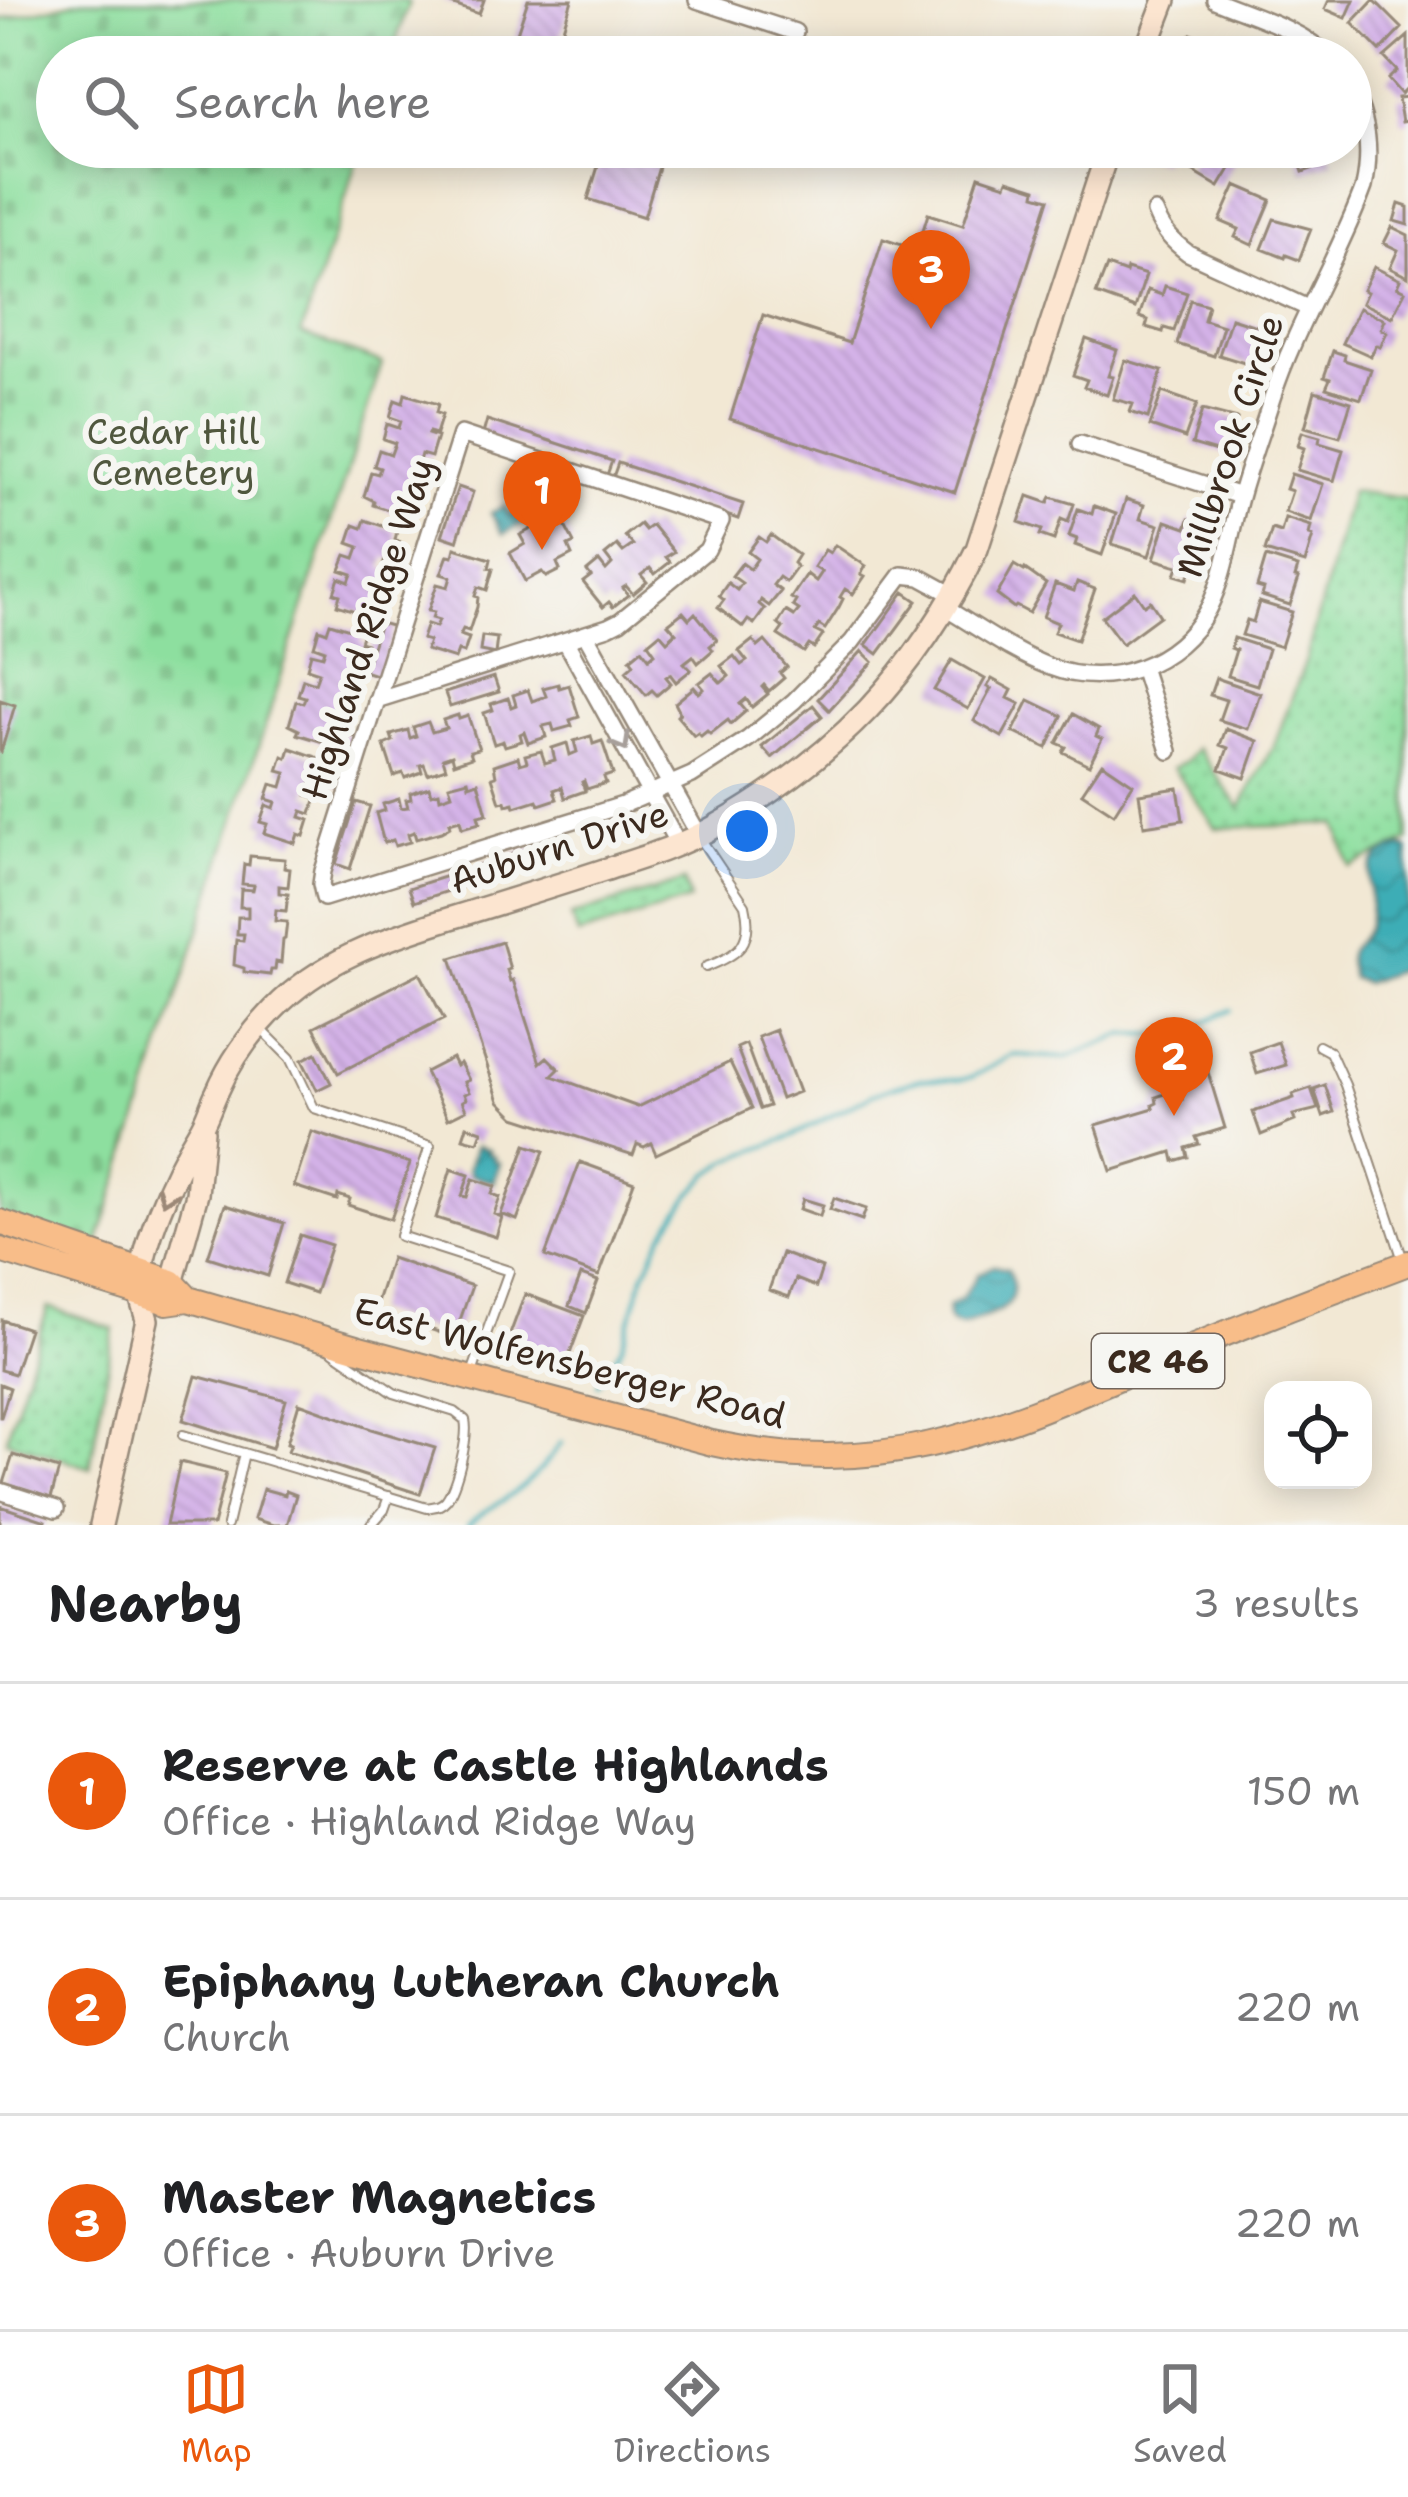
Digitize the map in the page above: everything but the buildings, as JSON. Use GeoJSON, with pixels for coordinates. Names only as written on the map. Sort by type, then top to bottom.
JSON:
{"type":"FeatureCollection","features":[{"type":"Feature","properties":{"kind":"main road","name":"East Wolfensberger Road"},"geometry":{"type":"LineString","coordinates":[[0,1222],[142,1284]]}},
{"type":"Feature","properties":{"kind":"main road","name":"East Wolfensberger Road"},"geometry":{"type":"LineString","coordinates":[[0,1250],[142,1284],[307,1334],[731,1447],[817,1457],[928,1447],[998,1426],[1406,1264]]}},
{"type":"Feature","properties":{"kind":"street"},"geometry":{"type":"LineString","coordinates":[[697,0],[795,32]]}},
{"type":"Feature","properties":{"kind":"street"},"geometry":{"type":"LineString","coordinates":[[1151,36],[1165,0]]}},
{"type":"Feature","properties":{"kind":"street"},"geometry":{"type":"LineString","coordinates":[[1215,0],[1301,36]]}},
{"type":"Feature","properties":{"kind":"street","name":"Auburn Drive"},"geometry":{"type":"LineString","coordinates":[[142,1284],[169,1184],[204,1125],[226,1073],[259,1027],[306,981],[354,953],[416,929],[688,840],[780,787],[818,759],[900,674],[949,602],[987,522],[1102,168]]}},
{"type":"Feature","properties":{"kind":"street","name":"Millbrook Circle"},"geometry":{"type":"LineString","coordinates":[[671,784],[748,739],[794,701],[852,642],[902,575],[920,577],[949,602],[1049,667],[1104,676],[1142,667],[1174,648],[1207,610],[1282,368],[1358,206],[1368,168]]}},
{"type":"Feature","properties":{"kind":"street"},"geometry":{"type":"LineString","coordinates":[[1155,212],[1172,241],[1188,253],[1308,308]]}},
{"type":"Feature","properties":{"kind":"street","name":"Highland Ridge Way"},"geometry":{"type":"LineString","coordinates":[[586,635],[620,621],[707,550],[721,520],[461,434],[322,871],[324,898],[650,794]]}},
{"type":"Feature","properties":{"kind":"street"},"geometry":{"type":"LineString","coordinates":[[1080,444],[1240,496]]}},
{"type":"Feature","properties":{"kind":"street"},"geometry":{"type":"LineString","coordinates":[[376,700],[586,635],[671,784],[688,840]]}},
{"type":"Feature","properties":{"kind":"street"},"geometry":{"type":"LineString","coordinates":[[566,642],[650,794],[688,840]]}},
{"type":"Feature","properties":{"kind":"street"},"geometry":{"type":"LineString","coordinates":[[1142,667],[1169,751]]}},
{"type":"Feature","properties":{"kind":"street"},"geometry":{"type":"LineString","coordinates":[[650,794],[671,784]]}},
{"type":"Feature","properties":{"kind":"street","name":"Auburn Drive"},"geometry":{"type":"LineString","coordinates":[[176,1295],[197,1194],[204,1125]]}},
{"type":"Feature","properties":{"kind":"street"},"geometry":{"type":"LineString","coordinates":[[101,1525],[147,1320],[142,1284]]}},
{"type":"Feature","properties":{"kind":"street"},"geometry":{"type":"LineString","coordinates":[[147,1320],[176,1295]]}},
{"type":"Feature","properties":{"kind":"street"},"geometry":{"type":"LineString","coordinates":[[0,1492],[56,1509]]}},
{"type":"Feature","properties":{"kind":"lane"},"geometry":{"type":"LineString","coordinates":[[688,840],[745,905],[748,915],[747,934],[739,951],[706,967]]}},
{"type":"Feature","properties":{"kind":"lane"},"geometry":{"type":"LineString","coordinates":[[259,1027],[290,1058],[314,1108],[430,1146],[400,1236],[509,1271],[470,1378]]}},
{"type":"Feature","properties":{"kind":"lane"},"geometry":{"type":"LineString","coordinates":[[1319,1046],[1330,1052],[1345,1085],[1406,1264]]}},
{"type":"Feature","properties":{"kind":"lane"},"geometry":{"type":"LineString","coordinates":[[183,1435],[427,1508],[441,1504],[468,1432],[465,1420],[455,1412],[394,1393],[307,1334]]}},
{"type":"Feature","properties":{"kind":"lane"},"geometry":{"type":"LineString","coordinates":[[227,1525],[244,1453]]}},
{"type":"Feature","properties":{"kind":"lane"},"geometry":{"type":"LineString","coordinates":[[371,1525],[389,1496]]}},
{"type":"Feature","properties":{"kind":"green space","name":"Cedar Hill Cemetery"},"geometry":{"type":"Polygon","coordinates":[[[82,0],[409,2],[398,36],[36,36],[36,168],[355,168],[301,334],[382,363],[96,1250],[0,1220],[0,20],[82,0]]]}},
{"type":"Feature","properties":{"kind":"green space"},"geometry":{"type":"Polygon","coordinates":[[[1351,491],[1408,499],[1408,841],[1350,867],[1337,824],[1216,828],[1173,768],[1197,748],[1240,808],[1275,743],[1306,660],[1351,491]]]}},
{"type":"Feature","properties":{"kind":"green space"},"geometry":{"type":"Polygon","coordinates":[[[684,881],[690,900],[578,935],[571,916],[684,881]]]}},
{"type":"Feature","properties":{"kind":"green space"},"geometry":{"type":"Polygon","coordinates":[[[48,1307],[114,1329],[90,1468],[6,1440],[48,1307]]]}},
{"type":"Feature","properties":{"kind":"water"},"geometry":{"type":"Polygon","coordinates":[[[504,506],[510,515],[522,508],[529,520],[503,534],[491,513],[504,506]]]}},
{"type":"Feature","properties":{"kind":"water"},"geometry":{"type":"Polygon","coordinates":[[[1408,849],[1408,971],[1365,983],[1352,978],[1348,957],[1367,927],[1372,868],[1387,852],[1408,849]]]}},
{"type":"Feature","properties":{"kind":"water"},"geometry":{"type":"Polygon","coordinates":[[[476,1146],[489,1150],[500,1163],[494,1182],[471,1175],[468,1168],[476,1146]]]}},
{"type":"Feature","properties":{"kind":"water"},"geometry":{"type":"Polygon","coordinates":[[[994,1266],[1008,1269],[1010,1302],[996,1313],[963,1325],[952,1322],[949,1306],[961,1299],[978,1274],[994,1266]]]}},
{"type":"Feature","properties":{"kind":"waterway"},"geometry":{"type":"LineString","coordinates":[[598,1384],[622,1346],[644,1275],[663,1234],[691,1194],[728,1161],[895,1086],[921,1079],[972,1077],[1013,1055],[1065,1058],[1126,1034],[1176,1035],[1231,1010]]}},
{"type":"Feature","properties":{"kind":"waterway"},"geometry":{"type":"LineString","coordinates":[[468,1525],[527,1483],[561,1443]]}},
{"type":"Feature","properties":{"kind":"place","name":"Master Magnetics"},"geometry":{"type":"Point","coordinates":[931,329]}},
{"type":"Feature","properties":{"kind":"place","name":"Reserve at Castle Highlands"},"geometry":{"type":"Point","coordinates":[542,550]}},
{"type":"Feature","properties":{"kind":"place","name":"Epiphany Lutheran Church"},"geometry":{"type":"Point","coordinates":[1174,1116]}}]}
